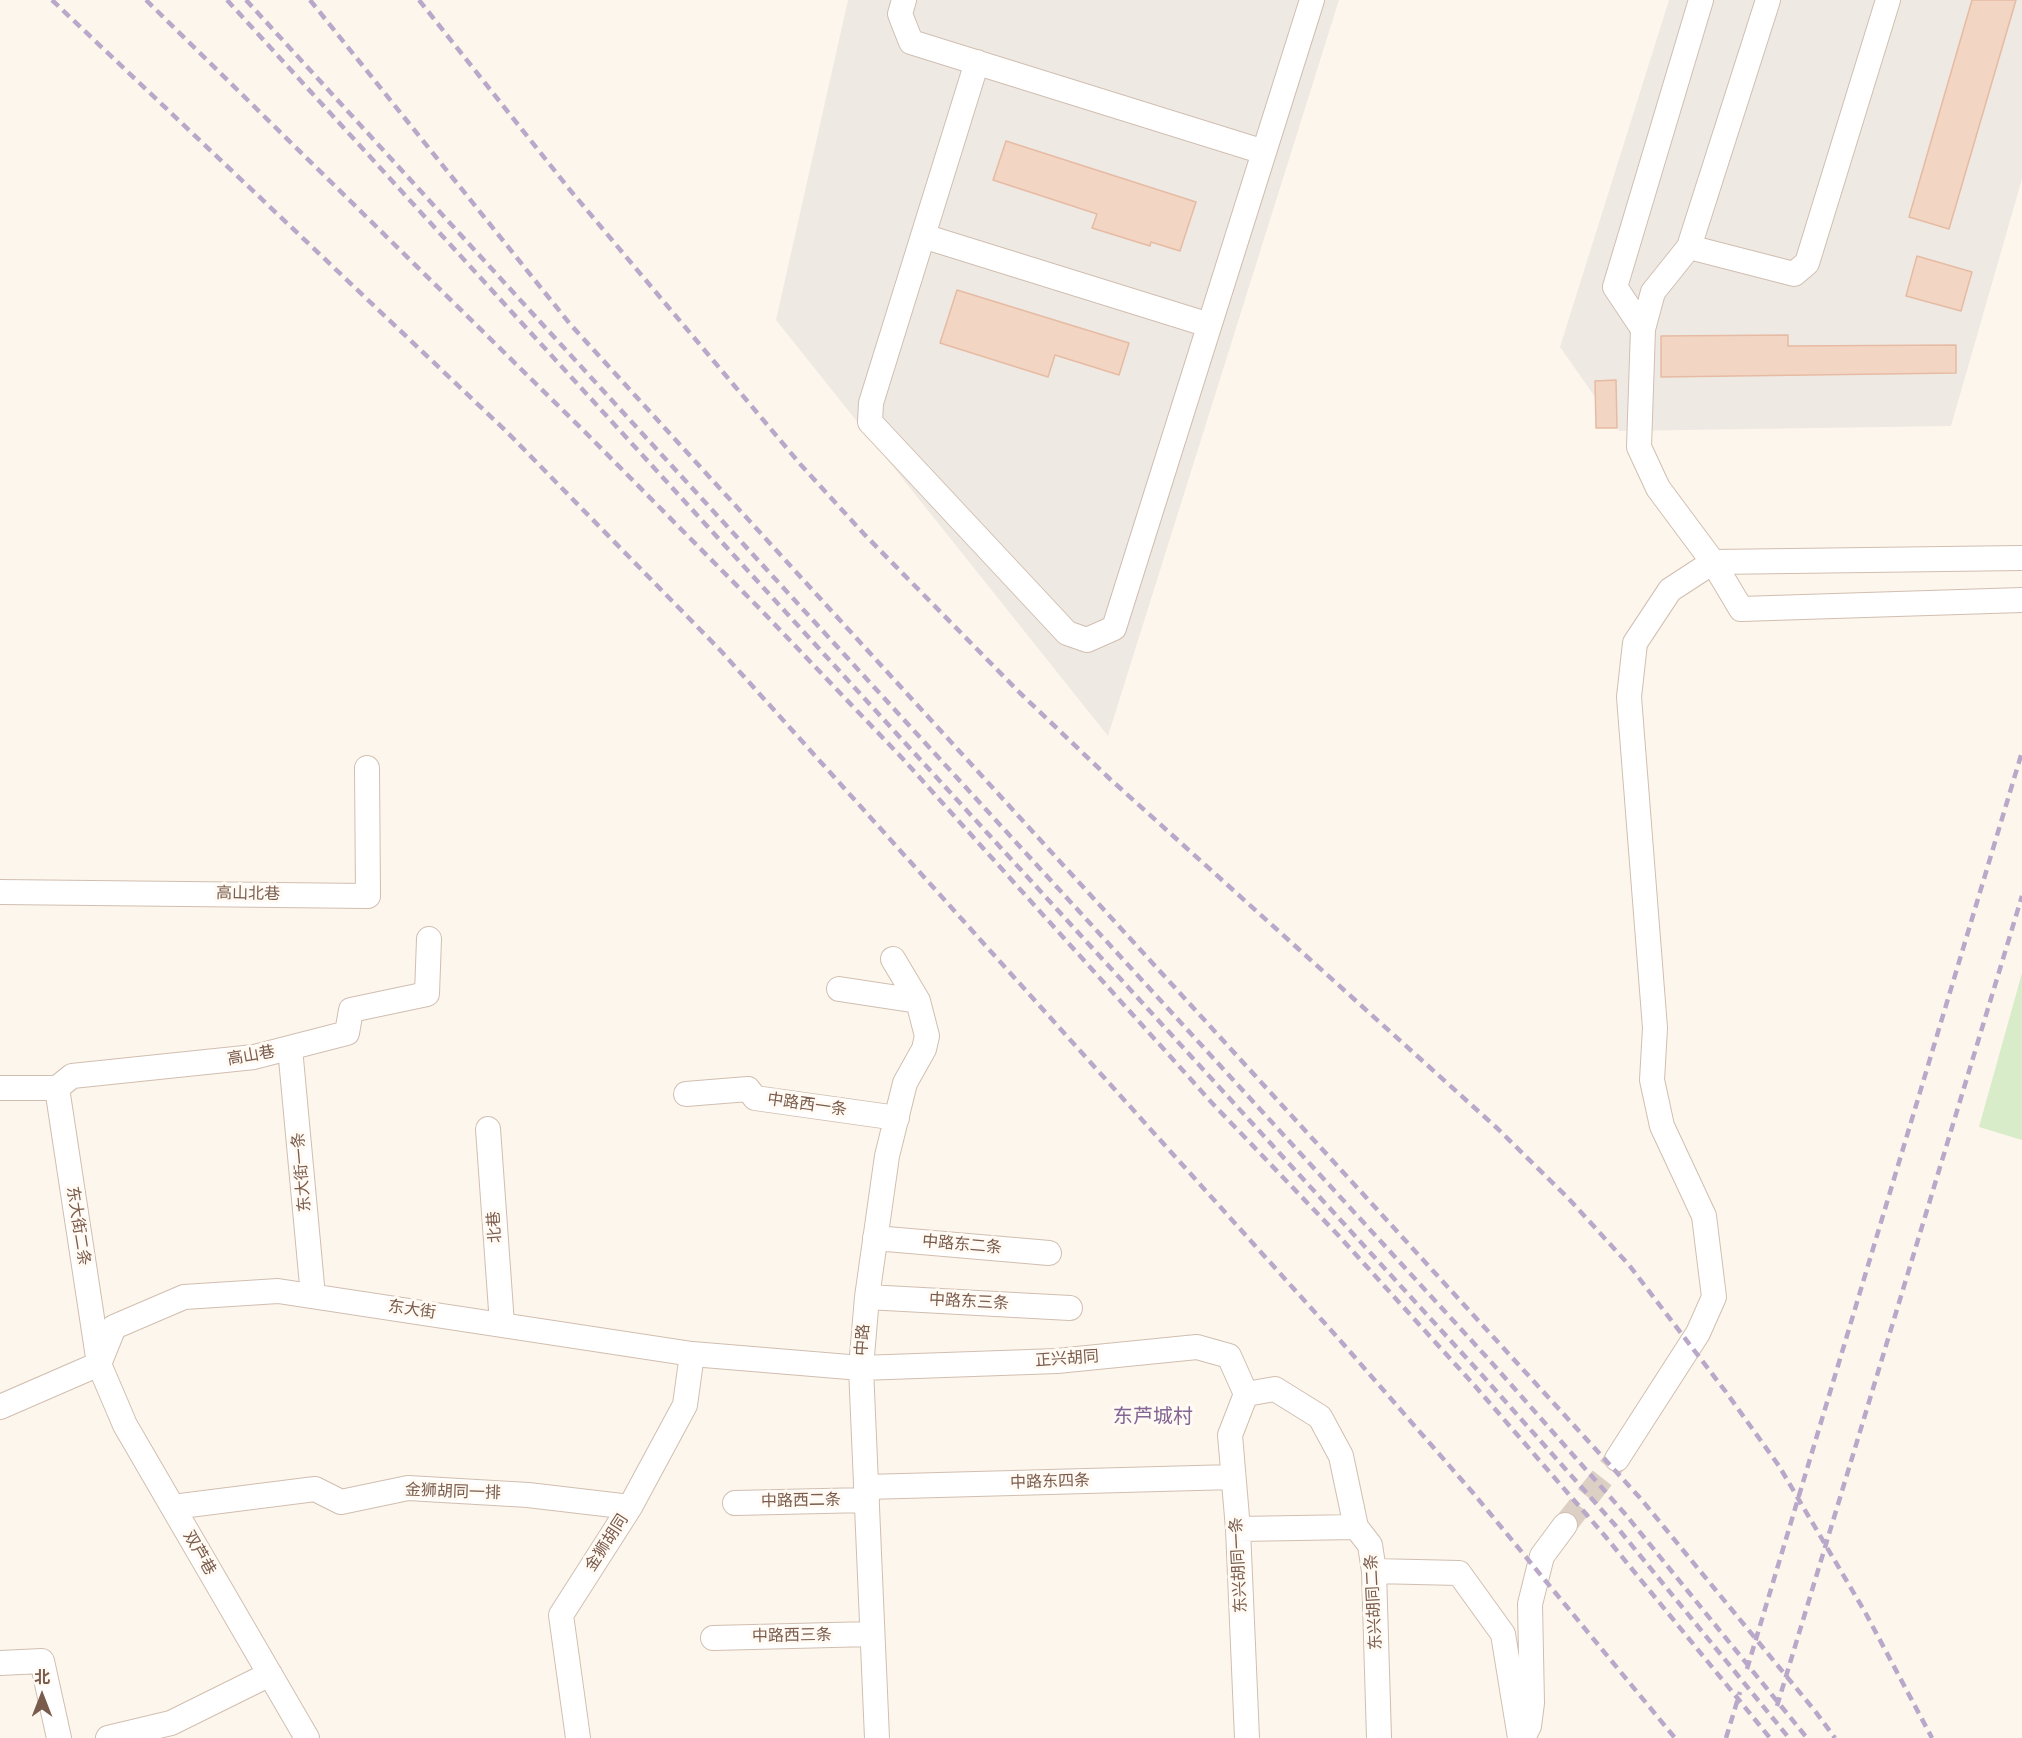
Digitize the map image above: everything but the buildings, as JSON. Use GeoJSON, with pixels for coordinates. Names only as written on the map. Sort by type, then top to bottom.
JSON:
{"type":"FeatureCollection","features":[{"type":"Feature","properties":{"kind":"street"},"geometry":{"type":"LineString","coordinates":[[904,0],[900,14],[911,42],[1264,152]]}},
{"type":"Feature","properties":{"kind":"street"},"geometry":{"type":"LineString","coordinates":[[977,62],[871,403],[870,422],[1067,633],[1087,640],[1114,628],[1311,0]]}},
{"type":"Feature","properties":{"kind":"street"},"geometry":{"type":"LineString","coordinates":[[1643,329],[1615,287],[1701,0]]}},
{"type":"Feature","properties":{"kind":"street"},"geometry":{"type":"LineString","coordinates":[[1768,0],[1689,247],[1653,291],[1643,329],[1639,447],[1658,488],[1713,562],[1742,609],[2022,600]]}},
{"type":"Feature","properties":{"kind":"street"},"geometry":{"type":"LineString","coordinates":[[1689,247],[1794,274],[1807,263],[1888,0]]}},
{"type":"Feature","properties":{"kind":"street"},"geometry":{"type":"LineString","coordinates":[[923,236],[1209,325]]}},
{"type":"Feature","properties":{"kind":"street"},"geometry":{"type":"LineString","coordinates":[[1617,1459],[1698,1333],[1714,1297],[1704,1216],[1662,1126],[1652,1080],[1655,1028],[1629,697],[1635,643],[1670,590],[1713,562],[2022,558]]}},
{"type":"Feature","properties":{"kind":"street","name":"高山北巷"},"geometry":{"type":"LineString","coordinates":[[0,892],[368,896],[367,768]]}},
{"type":"Feature","properties":{"kind":"street","name":"高山巷"},"geometry":{"type":"LineString","coordinates":[[0,1088],[57,1088],[72,1077],[254,1057],[347,1034],[351,1010],[427,994],[429,939]]}},
{"type":"Feature","properties":{"kind":"street","name":"中路"},"geometry":{"type":"LineString","coordinates":[[877,1738],[861,1368],[867,1297],[887,1156],[905,1083],[924,1049],[927,1036],[918,1001],[893,959]]}},
{"type":"Feature","properties":{"kind":"street"},"geometry":{"type":"LineString","coordinates":[[839,989],[918,1001]]}},
{"type":"Feature","properties":{"kind":"street","name":"东大街一条"},"geometry":{"type":"LineString","coordinates":[[290,1048],[313,1296]]}},
{"type":"Feature","properties":{"kind":"street","name":"东大街二条"},"geometry":{"type":"LineString","coordinates":[[57,1088],[99,1364]]}},
{"type":"Feature","properties":{"kind":"street","name":"中路西一条"},"geometry":{"type":"LineString","coordinates":[[686,1094],[748,1089],[755,1098],[897,1118]]}},
{"type":"Feature","properties":{"kind":"street","name":"北巷"},"geometry":{"type":"LineString","coordinates":[[488,1129],[502,1324]]}},
{"type":"Feature","properties":{"kind":"street","name":"中路东二条"},"geometry":{"type":"LineString","coordinates":[[875,1238],[1049,1253]]}},
{"type":"Feature","properties":{"kind":"street","name":"东大街"},"geometry":{"type":"LineString","coordinates":[[99,1364],[114,1327],[184,1297],[278,1291],[692,1354],[861,1368]]}},
{"type":"Feature","properties":{"kind":"street","name":"中路东三条"},"geometry":{"type":"LineString","coordinates":[[867,1297],[1070,1308]]}},
{"type":"Feature","properties":{"kind":"street","name":"正兴胡同"},"geometry":{"type":"LineString","coordinates":[[861,1368],[1057,1361],[1197,1347],[1229,1356],[1246,1394]]}},
{"type":"Feature","properties":{"kind":"street","name":"金狮胡同"},"geometry":{"type":"LineString","coordinates":[[578,1738],[561,1615],[630,1507],[685,1405],[692,1354]]}},
{"type":"Feature","properties":{"kind":"street"},"geometry":{"type":"LineString","coordinates":[[0,1407],[99,1364]]}},
{"type":"Feature","properties":{"kind":"street","name":"双芦巷"},"geometry":{"type":"LineString","coordinates":[[99,1364],[125,1425],[307,1738]]}},
{"type":"Feature","properties":{"kind":"street","name":"东兴胡同二条"},"geometry":{"type":"LineString","coordinates":[[1246,1394],[1275,1389],[1320,1417],[1341,1456],[1356,1527],[1370,1545],[1374,1571],[1379,1738]]}},
{"type":"Feature","properties":{"kind":"street","name":"东兴胡同一条"},"geometry":{"type":"LineString","coordinates":[[1246,1394],[1230,1435],[1238,1529],[1247,1738]]}},
{"type":"Feature","properties":{"kind":"street","name":"中路东四条"},"geometry":{"type":"LineString","coordinates":[[866,1494],[1233,1477]]}},
{"type":"Feature","properties":{"kind":"street","name":"金狮胡同一排"},"geometry":{"type":"LineString","coordinates":[[173,1507],[315,1489],[341,1502],[408,1488],[528,1496],[630,1507]]}},
{"type":"Feature","properties":{"kind":"street","name":"中路西二条"},"geometry":{"type":"LineString","coordinates":[[735,1503],[866,1494]]}},
{"type":"Feature","properties":{"kind":"street"},"geometry":{"type":"LineString","coordinates":[[1522,1738],[1529,1726],[1532,1703],[1530,1604],[1542,1556],[1565,1525]]}},
{"type":"Feature","properties":{"kind":"street"},"geometry":{"type":"LineString","coordinates":[[1238,1529],[1356,1527]]}},
{"type":"Feature","properties":{"kind":"street"},"geometry":{"type":"LineString","coordinates":[[1374,1571],[1459,1573],[1503,1634],[1522,1738]]}},
{"type":"Feature","properties":{"kind":"street","name":"中路西三条"},"geometry":{"type":"LineString","coordinates":[[713,1638],[872,1634]]}},
{"type":"Feature","properties":{"kind":"street"},"geometry":{"type":"LineString","coordinates":[[0,1663],[42,1661],[59,1738]]}},
{"type":"Feature","properties":{"kind":"street"},"geometry":{"type":"LineString","coordinates":[[108,1738],[171,1723],[270,1674]]}},
{"type":"Feature","properties":{"kind":"shaded area"},"geometry":{"type":"Polygon","coordinates":[[[848,0],[1339,0],[1108,736],[776,320],[848,0]]]}},
{"type":"Feature","properties":{"kind":"shaded area"},"geometry":{"type":"Polygon","coordinates":[[[1669,0],[2022,0],[2022,179],[1951,426],[1619,431],[1560,347],[1669,0]]]}},
{"type":"Feature","properties":{"kind":"green space"},"geometry":{"type":"Polygon","coordinates":[[[2022,973],[2022,1140],[1979,1127],[2022,973]]]}},
{"type":"Feature","properties":{"kind":"tunnel"},"geometry":{"type":"LineString","coordinates":[[1565,1525],[1617,1459]]}},
{"type":"Feature","properties":{"kind":"railway"},"geometry":{"type":"LineString","coordinates":[[52,0],[507,432],[721,651],[1338,1338],[1474,1494],[1675,1738]]}},
{"type":"Feature","properties":{"kind":"railway"},"geometry":{"type":"LineString","coordinates":[[146,0],[586,433],[761,610],[903,759],[1213,1104],[1338,1235],[1475,1386],[1605,1536],[1770,1738]]}},
{"type":"Feature","properties":{"kind":"railway"},"geometry":{"type":"LineString","coordinates":[[227,0],[1482,1375],[1616,1526],[1789,1738]]}},
{"type":"Feature","properties":{"kind":"railway"},"geometry":{"type":"LineString","coordinates":[[246,0],[1492,1363],[1626,1515],[1807,1738]]}},
{"type":"Feature","properties":{"kind":"railway"},"geometry":{"type":"LineString","coordinates":[[310,0],[570,324],[1641,1499],[1835,1738]]}},
{"type":"Feature","properties":{"kind":"railway"},"geometry":{"type":"LineString","coordinates":[[419,0],[570,190],[801,465],[864,534],[1020,693],[1110,779],[1497,1128],[1569,1199],[1629,1265],[1779,1466],[1865,1612],[1932,1738]]}},
{"type":"Feature","properties":{"kind":"railway"},"geometry":{"type":"LineString","coordinates":[[1747,1669],[2022,752]]}},
{"type":"Feature","properties":{"kind":"railway"},"geometry":{"type":"LineString","coordinates":[[1777,1706],[2022,896]]}},
{"type":"Feature","properties":{"kind":"railway"},"geometry":{"type":"LineString","coordinates":[[1726,1738],[1740,1692]]}},
{"type":"Feature","properties":{"kind":"district","name":"东芦城村"},"geometry":{"type":"Point","coordinates":[1153,1417]}}]}
